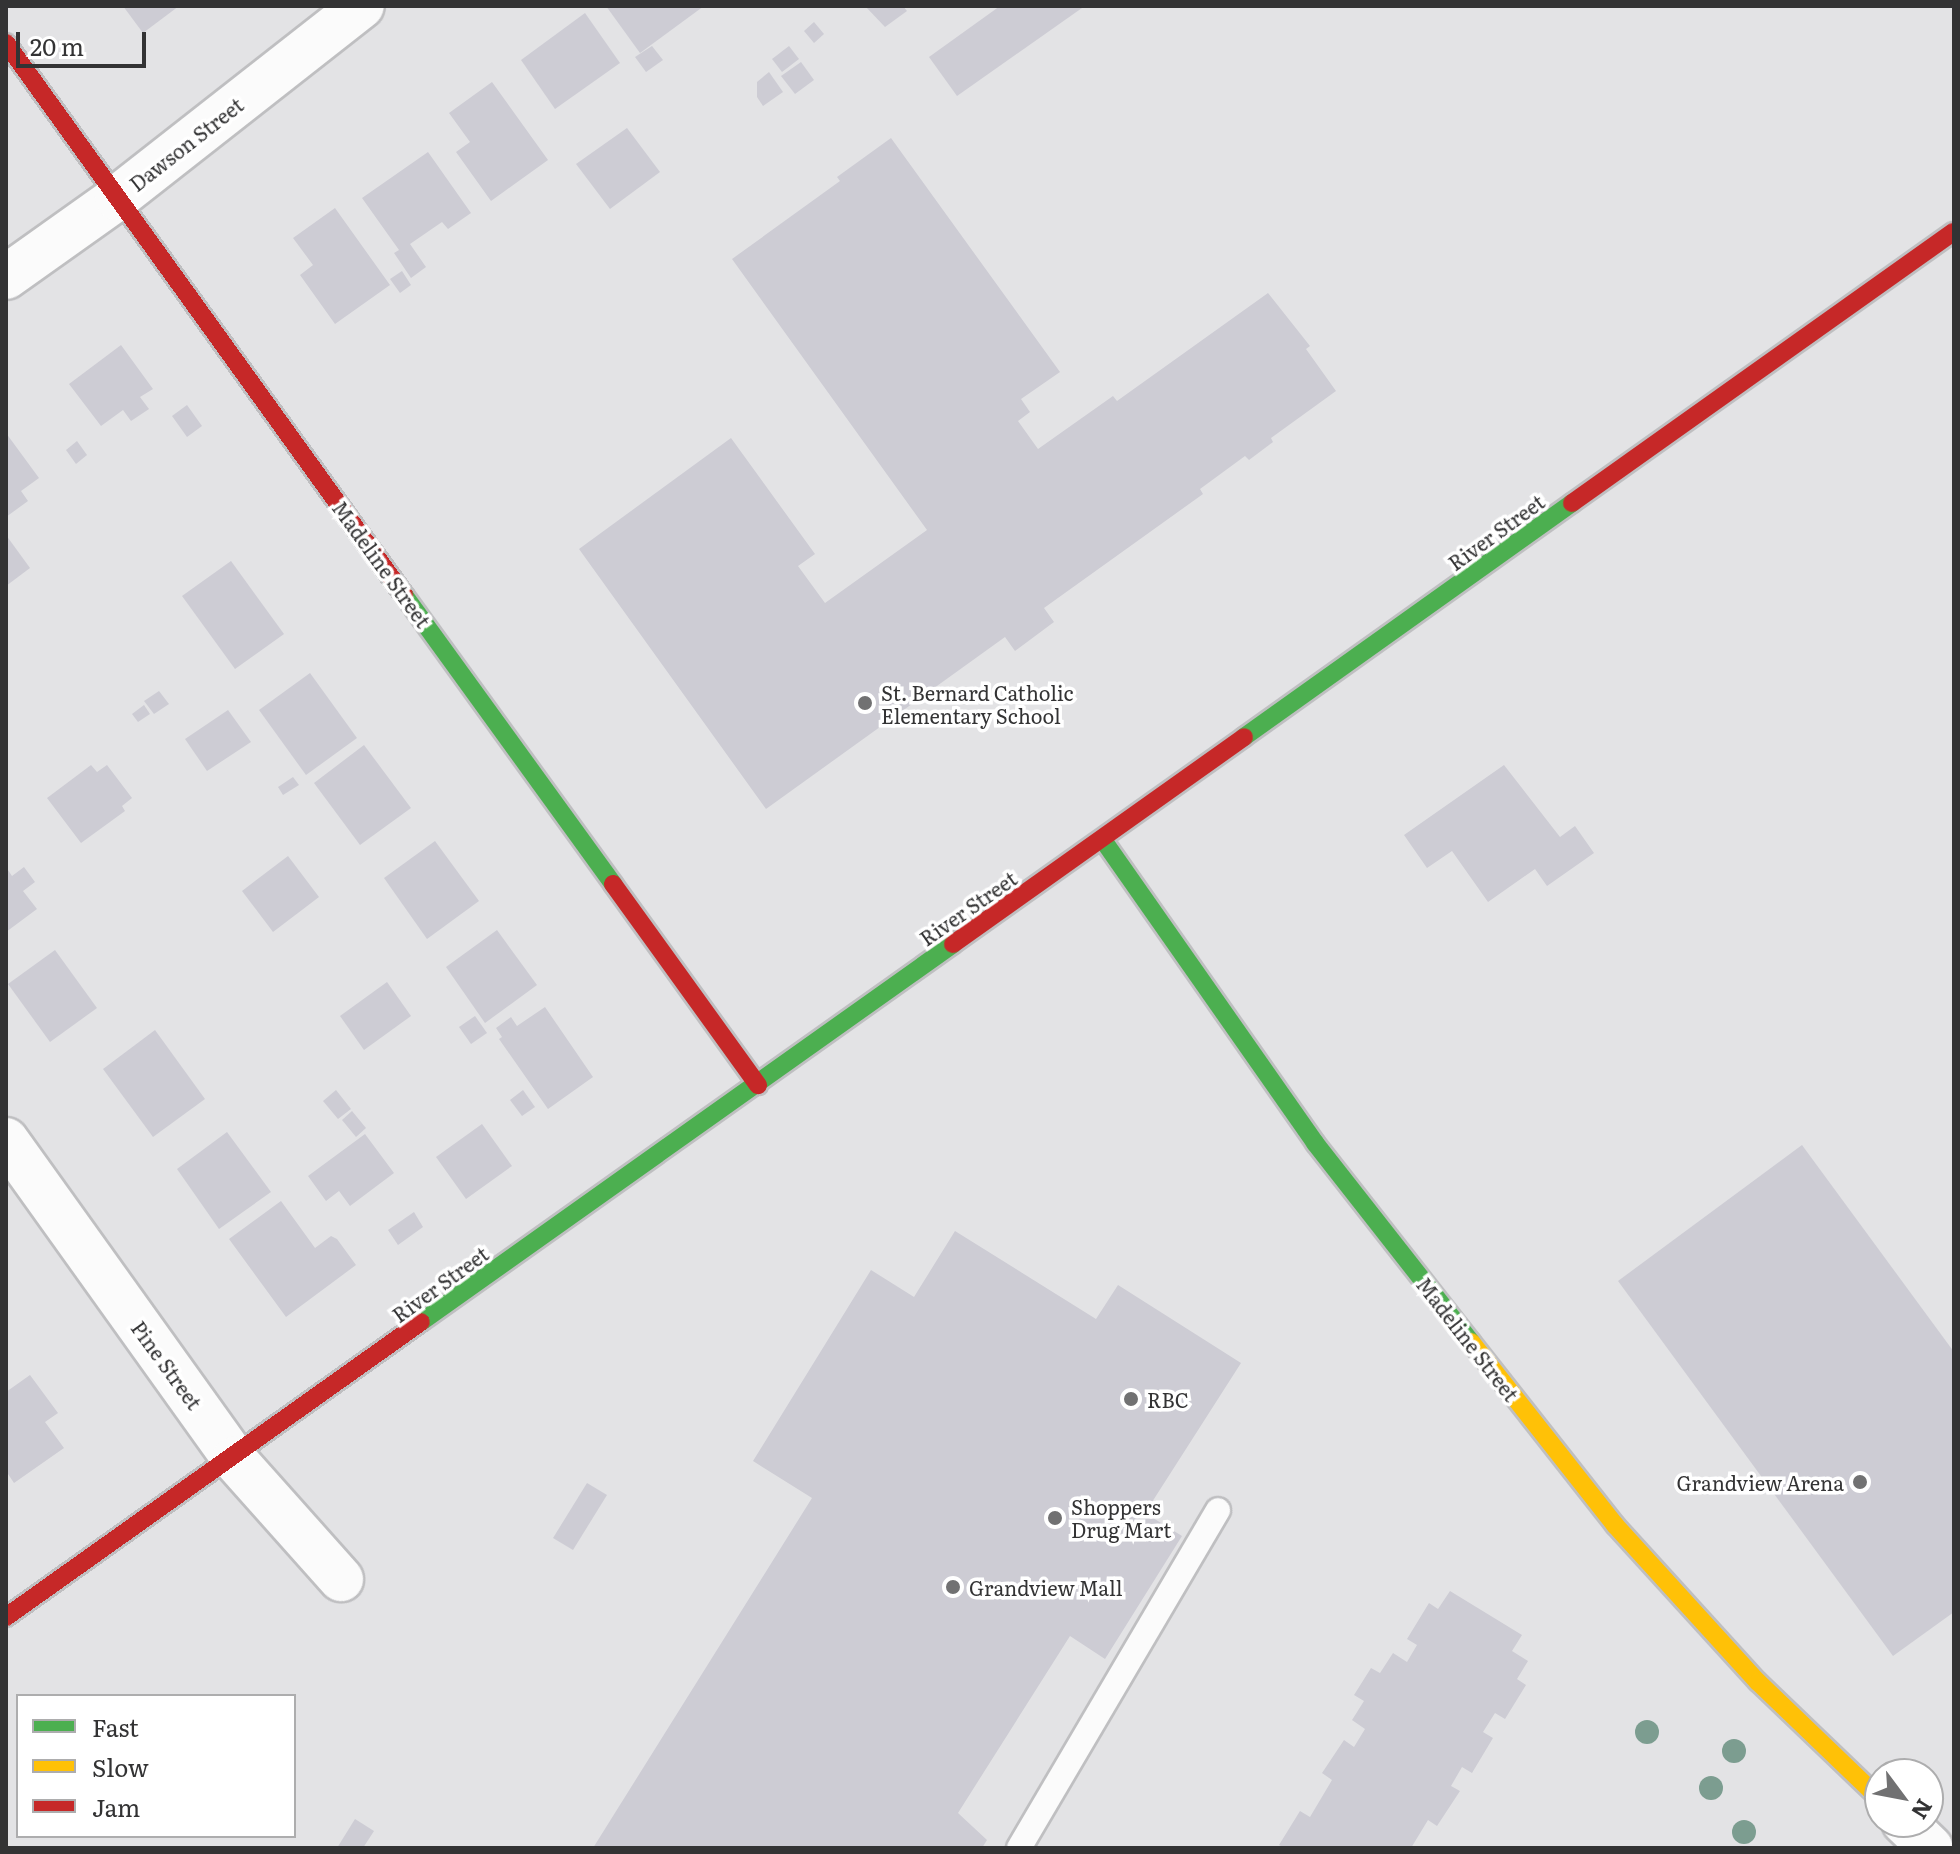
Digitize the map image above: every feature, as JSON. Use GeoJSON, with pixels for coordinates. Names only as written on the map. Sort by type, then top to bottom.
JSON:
{"type":"FeatureCollection","features":[{"type":"Feature","properties":{"kind":"street","name":"Dawson Street"},"geometry":{"type":"LineString","coordinates":[[6,277],[117,198],[362,6]]}},
{"type":"Feature","properties":{"kind":"street","name":"Madeline Street"},"geometry":{"type":"LineString","coordinates":[[6,43],[758,1085]]}},
{"type":"Feature","properties":{"kind":"street","name":"River Street"},"geometry":{"type":"LineString","coordinates":[[6,1617],[234,1459],[1954,232]]}},
{"type":"Feature","properties":{"kind":"street","name":"Madeline Street"},"geometry":{"type":"LineString","coordinates":[[1103,840],[1315,1143],[1615,1525],[1758,1682],[1864,1784]]}},
{"type":"Feature","properties":{"kind":"street","name":"Pine Street"},"geometry":{"type":"LineString","coordinates":[[6,1140],[234,1459],[341,1579]]}},
{"type":"Feature","properties":{"kind":"lane"},"geometry":{"type":"LineString","coordinates":[[1019,1848],[1218,1510]]}},
{"type":"Feature","properties":{"kind":"building"},"geometry":{"type":"Polygon","coordinates":[[[123,6],[179,6],[143,33],[123,6]]]}},
{"type":"Feature","properties":{"kind":"building"},"geometry":{"type":"Polygon","coordinates":[[[606,6],[704,6],[640,53],[606,6]]]}},
{"type":"Feature","properties":{"kind":"building"},"geometry":{"type":"Polygon","coordinates":[[[865,6],[903,6],[907,11],[885,27],[865,6]]]}},
{"type":"Feature","properties":{"kind":"building"},"geometry":{"type":"Polygon","coordinates":[[[1000,6],[1082,8],[957,96],[929,57],[1000,6]]]}},
{"type":"Feature","properties":{"kind":"building"},"geometry":{"type":"Polygon","coordinates":[[[585,13],[620,63],[555,109],[521,60],[585,13]]]}},
{"type":"Feature","properties":{"kind":"building"},"geometry":{"type":"Polygon","coordinates":[[[814,22],[824,34],[814,43],[804,31],[814,22]]]}},
{"type":"Feature","properties":{"kind":"building"},"geometry":{"type":"Polygon","coordinates":[[[652,46],[663,60],[646,72],[635,57],[652,46]]]}},
{"type":"Feature","properties":{"kind":"building"},"geometry":{"type":"Polygon","coordinates":[[[789,46],[799,59],[782,72],[772,59],[789,46]]]}},
{"type":"Feature","properties":{"kind":"building"},"geometry":{"type":"Polygon","coordinates":[[[801,62],[814,80],[795,94],[781,76],[801,62]]]}},
{"type":"Feature","properties":{"kind":"building"},"geometry":{"type":"Polygon","coordinates":[[[769,72],[783,92],[763,106],[757,97],[757,82],[769,72]]]}},
{"type":"Feature","properties":{"kind":"building"},"geometry":{"type":"Polygon","coordinates":[[[492,82],[548,160],[491,201],[456,152],[470,142],[449,113],[492,82]]]}},
{"type":"Feature","properties":{"kind":"building"},"geometry":{"type":"Polygon","coordinates":[[[627,128],[660,172],[610,209],[576,164],[627,128]]]}},
{"type":"Feature","properties":{"kind":"building"},"geometry":{"type":"Polygon","coordinates":[[[891,138],[1060,372],[1021,399],[1030,412],[1018,421],[1038,449],[1113,396],[1117,401],[1268,293],[1310,346],[1306,349],[1336,391],[1271,438],[1273,442],[1249,460],[1245,456],[1200,489],[1203,494],[1044,608],[1054,622],[1015,651],[1005,637],[766,809],[579,549],[731,438],[815,554],[798,566],[825,603],[927,530],[732,259],[840,181],[837,177],[891,138]]]}},
{"type":"Feature","properties":{"kind":"building"},"geometry":{"type":"Polygon","coordinates":[[[428,152],[471,213],[448,229],[442,222],[410,244],[426,267],[411,278],[394,253],[399,250],[362,198],[428,152]]]}},
{"type":"Feature","properties":{"kind":"building"},"geometry":{"type":"Polygon","coordinates":[[[335,208],[390,285],[335,324],[300,275],[313,265],[293,238],[335,208]]]}},
{"type":"Feature","properties":{"kind":"building"},"geometry":{"type":"Polygon","coordinates":[[[402,271],[411,285],[400,293],[390,279],[402,271]]]}},
{"type":"Feature","properties":{"kind":"building"},"geometry":{"type":"Polygon","coordinates":[[[121,345],[153,389],[140,397],[149,409],[131,421],[123,410],[101,426],[69,384],[121,345]]]}},
{"type":"Feature","properties":{"kind":"building"},"geometry":{"type":"Polygon","coordinates":[[[187,405],[202,426],[187,437],[172,416],[187,405]]]}},
{"type":"Feature","properties":{"kind":"building"},"geometry":{"type":"Polygon","coordinates":[[[6,433],[39,478],[21,491],[28,501],[6,517],[6,433]]]}},
{"type":"Feature","properties":{"kind":"building"},"geometry":{"type":"Polygon","coordinates":[[[77,441],[87,455],[76,464],[66,450],[77,441]]]}},
{"type":"Feature","properties":{"kind":"building"},"geometry":{"type":"Polygon","coordinates":[[[6,535],[30,568],[6,586],[6,535]]]}},
{"type":"Feature","properties":{"kind":"building"},"geometry":{"type":"Polygon","coordinates":[[[231,561],[284,634],[235,669],[182,596],[231,561]]]}},
{"type":"Feature","properties":{"kind":"building"},"geometry":{"type":"Polygon","coordinates":[[[310,673],[357,738],[306,775],[259,710],[310,673]]]}},
{"type":"Feature","properties":{"kind":"building"},"geometry":{"type":"Polygon","coordinates":[[[159,691],[169,704],[154,714],[144,701],[159,691]]]}},
{"type":"Feature","properties":{"kind":"building"},"geometry":{"type":"Polygon","coordinates":[[[144,705],[150,714],[138,722],[132,714],[144,705]]]}},
{"type":"Feature","properties":{"kind":"building"},"geometry":{"type":"Polygon","coordinates":[[[228,710],[251,742],[207,771],[185,739],[228,710]]]}},
{"type":"Feature","properties":{"kind":"building"},"geometry":{"type":"Polygon","coordinates":[[[364,745],[411,808],[360,845],[314,783],[364,745]]]}},
{"type":"Feature","properties":{"kind":"building"},"geometry":{"type":"Polygon","coordinates":[[[91,765],[97,772],[107,765],[132,798],[122,806],[125,811],[81,843],[47,798],[91,765]]]}},
{"type":"Feature","properties":{"kind":"building"},"geometry":{"type":"Polygon","coordinates":[[[1504,765],[1560,837],[1575,826],[1594,853],[1547,886],[1535,869],[1488,902],[1452,851],[1427,868],[1404,835],[1504,765]]]}},
{"type":"Feature","properties":{"kind":"building"},"geometry":{"type":"Polygon","coordinates":[[[293,777],[299,785],[283,795],[278,787],[293,777]]]}},
{"type":"Feature","properties":{"kind":"building"},"geometry":{"type":"Polygon","coordinates":[[[435,841],[479,901],[427,939],[384,878],[435,841]]]}},
{"type":"Feature","properties":{"kind":"building"},"geometry":{"type":"Polygon","coordinates":[[[288,856],[319,897],[273,932],[242,891],[288,856]]]}},
{"type":"Feature","properties":{"kind":"building"},"geometry":{"type":"Polygon","coordinates":[[[6,867],[12,876],[24,867],[35,882],[23,891],[37,909],[6,932],[6,867]]]}},
{"type":"Feature","properties":{"kind":"building"},"geometry":{"type":"Polygon","coordinates":[[[497,930],[537,985],[485,1023],[446,967],[497,930]]]}},
{"type":"Feature","properties":{"kind":"building"},"geometry":{"type":"Polygon","coordinates":[[[55,950],[97,1008],[50,1042],[8,984],[55,950]]]}},
{"type":"Feature","properties":{"kind":"building"},"geometry":{"type":"Polygon","coordinates":[[[387,982],[411,1016],[364,1050],[340,1016],[387,982]]]}},
{"type":"Feature","properties":{"kind":"building"},"geometry":{"type":"Polygon","coordinates":[[[545,1007],[593,1077],[548,1109],[499,1039],[502,1037],[496,1028],[511,1017],[517,1026],[545,1007]]]}},
{"type":"Feature","properties":{"kind":"building"},"geometry":{"type":"Polygon","coordinates":[[[475,1016],[487,1033],[471,1044],[459,1027],[475,1016]]]}},
{"type":"Feature","properties":{"kind":"building"},"geometry":{"type":"Polygon","coordinates":[[[155,1030],[205,1099],[153,1137],[103,1069],[155,1030]]]}},
{"type":"Feature","properties":{"kind":"building"},"geometry":{"type":"Polygon","coordinates":[[[336,1090],[351,1109],[338,1119],[323,1101],[336,1090]]]}},
{"type":"Feature","properties":{"kind":"building"},"geometry":{"type":"Polygon","coordinates":[[[523,1090],[535,1107],[522,1116],[510,1100],[523,1090]]]}},
{"type":"Feature","properties":{"kind":"building"},"geometry":{"type":"Polygon","coordinates":[[[352,1111],[366,1128],[356,1137],[342,1120],[352,1111]]]}},
{"type":"Feature","properties":{"kind":"building"},"geometry":{"type":"Polygon","coordinates":[[[482,1124],[512,1166],[466,1199],[436,1157],[482,1124]]]}},
{"type":"Feature","properties":{"kind":"building"},"geometry":{"type":"Polygon","coordinates":[[[227,1132],[271,1192],[219,1229],[177,1169],[227,1132]]]}},
{"type":"Feature","properties":{"kind":"building"},"geometry":{"type":"Polygon","coordinates":[[[365,1134],[394,1173],[350,1206],[339,1191],[326,1201],[308,1176],[365,1134]]]}},
{"type":"Feature","properties":{"kind":"building","name":"Grandview Arena"},"geometry":{"type":"Polygon","coordinates":[[[1802,1145],[1954,1352],[1954,1612],[1893,1656],[1618,1281],[1802,1145]]]}},
{"type":"Feature","properties":{"kind":"building"},"geometry":{"type":"Polygon","coordinates":[[[281,1201],[315,1248],[331,1236],[337,1239],[356,1265],[286,1317],[229,1239],[281,1201]]]}},
{"type":"Feature","properties":{"kind":"building"},"geometry":{"type":"Polygon","coordinates":[[[414,1212],[423,1227],[398,1245],[388,1230],[414,1212]]]}},
{"type":"Feature","properties":{"kind":"building","name":"Grandview Mall"},"geometry":{"type":"Polygon","coordinates":[[[955,1231],[1096,1319],[1118,1285],[1241,1363],[1145,1513],[1182,1536],[1105,1659],[1070,1636],[958,1813],[987,1840],[982,1848],[593,1848],[812,1498],[753,1461],[871,1270],[914,1297],[955,1231]]]}},
{"type":"Feature","properties":{"kind":"building"},"geometry":{"type":"Polygon","coordinates":[[[30,1375],[58,1413],[45,1422],[64,1448],[14,1483],[6,1471],[6,1392],[30,1375]]]}},
{"type":"Feature","properties":{"kind":"building"},"geometry":{"type":"Polygon","coordinates":[[[587,1483],[607,1495],[573,1550],[553,1538],[587,1483]]]}},
{"type":"Feature","properties":{"kind":"building"},"geometry":{"type":"Polygon","coordinates":[[[1450,1591],[1522,1635],[1512,1651],[1528,1661],[1517,1679],[1526,1685],[1505,1719],[1495,1713],[1483,1732],[1493,1738],[1472,1773],[1462,1767],[1451,1786],[1460,1791],[1437,1826],[1428,1820],[1411,1848],[1285,1848],[1279,1845],[1300,1811],[1310,1817],[1332,1780],[1322,1773],[1344,1740],[1354,1747],[1365,1729],[1352,1720],[1364,1701],[1354,1695],[1371,1668],[1380,1673],[1393,1653],[1407,1662],[1417,1645],[1407,1639],[1429,1603],[1438,1609],[1450,1591]]]}},
{"type":"Feature","properties":{"kind":"building"},"geometry":{"type":"Polygon","coordinates":[[[355,1819],[374,1831],[363,1848],[337,1848],[355,1819]]]}},
{"type":"Feature","properties":{"kind":"traffic: fast"},"geometry":{"type":"LineString","coordinates":[[1244,737],[1572,503]]}},
{"type":"Feature","properties":{"kind":"traffic: fast"},"geometry":{"type":"LineString","coordinates":[[404,595],[613,884]]}},
{"type":"Feature","properties":{"kind":"traffic: fast"},"geometry":{"type":"LineString","coordinates":[[1103,840],[1315,1143],[1471,1342]]}},
{"type":"Feature","properties":{"kind":"traffic: fast"},"geometry":{"type":"LineString","coordinates":[[421,1322],[953,944]]}},
{"type":"Feature","properties":{"kind":"traffic: slow"},"geometry":{"type":"LineString","coordinates":[[1471,1342],[1615,1525],[1758,1682],[1864,1784]]}},
{"type":"Feature","properties":{"kind":"traffic: jam"},"geometry":{"type":"LineString","coordinates":[[6,43],[404,595]]}},
{"type":"Feature","properties":{"kind":"traffic: jam"},"geometry":{"type":"LineString","coordinates":[[1572,503],[1954,232]]}},
{"type":"Feature","properties":{"kind":"traffic: jam"},"geometry":{"type":"LineString","coordinates":[[953,944],[1244,737]]}},
{"type":"Feature","properties":{"kind":"traffic: jam"},"geometry":{"type":"LineString","coordinates":[[613,884],[758,1085]]}},
{"type":"Feature","properties":{"kind":"traffic: jam"},"geometry":{"type":"LineString","coordinates":[[6,1617],[421,1322]]}},
{"type":"Feature","properties":{"kind":"place","name":"St. Bernard Catholic Elementary School"},"geometry":{"type":"Point","coordinates":[865,703]}},
{"type":"Feature","properties":{"kind":"place","name":"RBC"},"geometry":{"type":"Point","coordinates":[1131,1399]}},
{"type":"Feature","properties":{"kind":"place","name":"Grandview Arena"},"geometry":{"type":"Point","coordinates":[1860,1482]}},
{"type":"Feature","properties":{"kind":"place","name":"Shoppers Drug Mart"},"geometry":{"type":"Point","coordinates":[1055,1518]}},
{"type":"Feature","properties":{"kind":"place","name":"Grandview Mall"},"geometry":{"type":"Point","coordinates":[953,1587]}}]}
